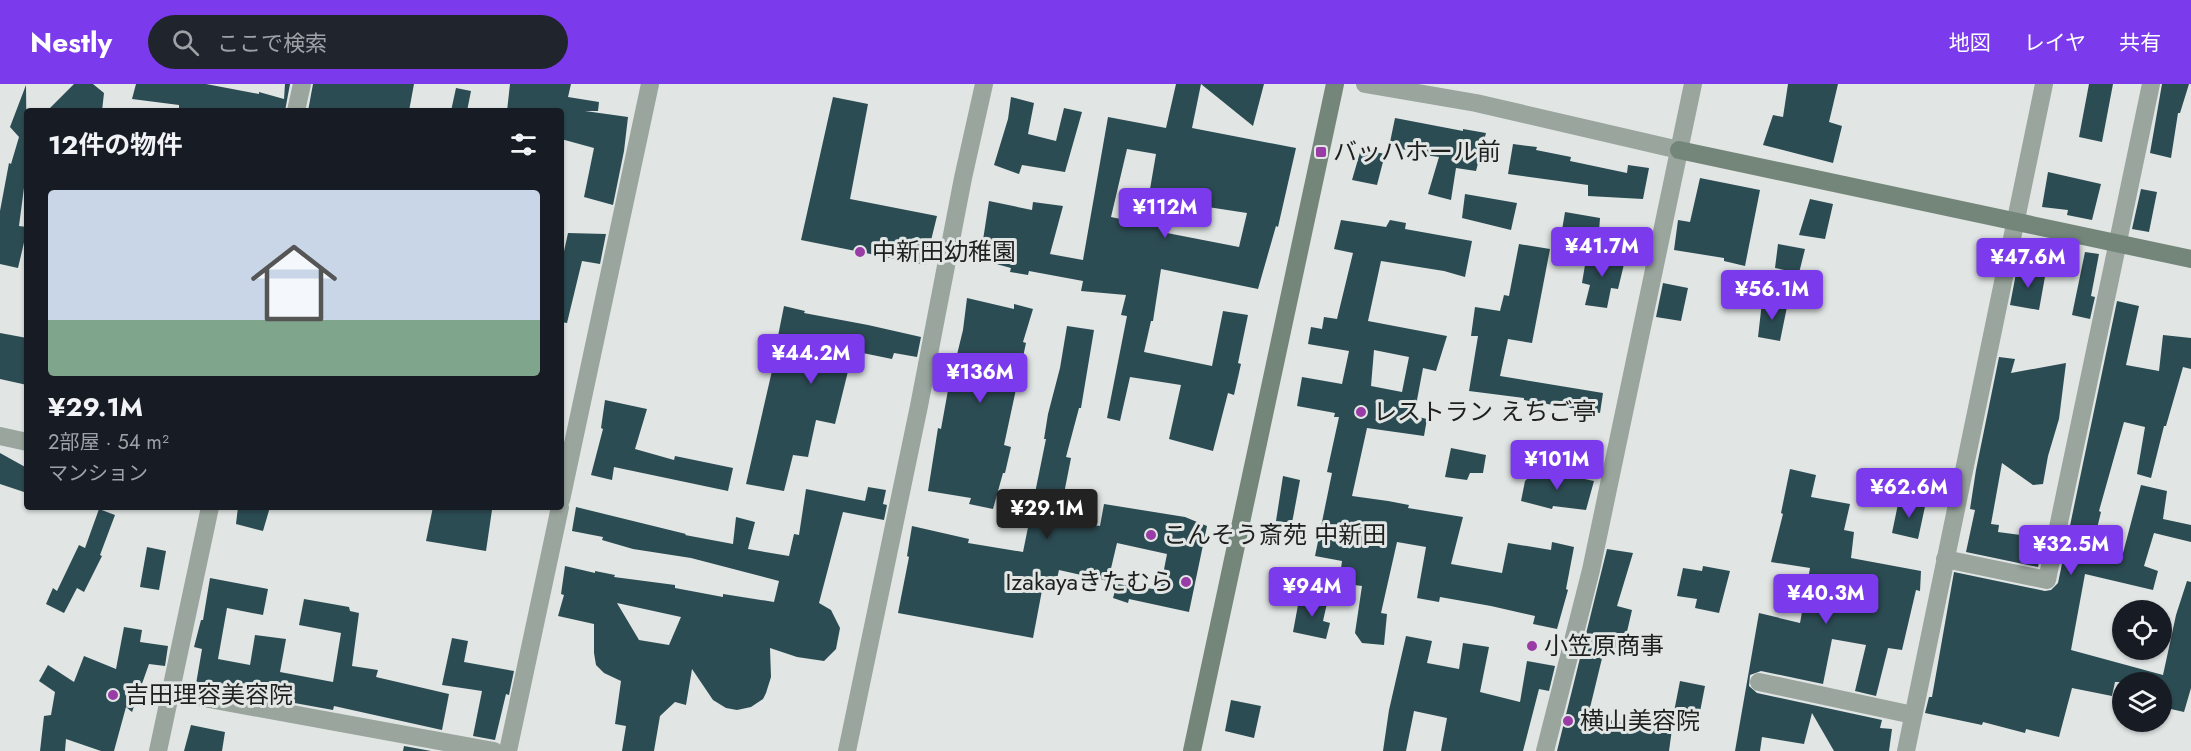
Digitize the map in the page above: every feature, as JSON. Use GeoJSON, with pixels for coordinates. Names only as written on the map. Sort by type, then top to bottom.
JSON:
{"type":"FeatureCollection","features":[{"type":"Feature","properties":{"kind":"street"},"geometry":{"type":"LineString","coordinates":[[297,108],[302,84]]}},
{"type":"Feature","properties":{"kind":"street"},"geometry":{"type":"LineString","coordinates":[[564,486],[650,84]]}},
{"type":"Feature","properties":{"kind":"street"},"geometry":{"type":"LineString","coordinates":[[847,751],[984,84]]}},
{"type":"Feature","properties":{"kind":"street"},"geometry":{"type":"LineString","coordinates":[[1192,751],[1335,84]]}},
{"type":"Feature","properties":{"kind":"street"},"geometry":{"type":"LineString","coordinates":[[1365,84],[1476,103],[1679,150],[2191,259]]}},
{"type":"Feature","properties":{"kind":"street"},"geometry":{"type":"LineString","coordinates":[[1545,751],[1591,570],[1693,84]]}},
{"type":"Feature","properties":{"kind":"street"},"geometry":{"type":"LineString","coordinates":[[1906,751],[2044,84]]}},
{"type":"Feature","properties":{"kind":"street"},"geometry":{"type":"LineString","coordinates":[[1945,559],[2047,580],[2151,84]]}},
{"type":"Feature","properties":{"kind":"street"},"geometry":{"type":"LineString","coordinates":[[0,436],[24,441]]}},
{"type":"Feature","properties":{"kind":"street"},"geometry":{"type":"LineString","coordinates":[[158,751],[209,510]]}},
{"type":"Feature","properties":{"kind":"street"},"geometry":{"type":"LineString","coordinates":[[508,751],[559,510]]}},
{"type":"Feature","properties":{"kind":"street"},"geometry":{"type":"LineString","coordinates":[[1759,682],[1913,715]]}},
{"type":"Feature","properties":{"kind":"street"},"geometry":{"type":"LineString","coordinates":[[171,692],[494,751]]}},
{"type":"Feature","properties":{"kind":"building"},"geometry":{"type":"Polygon","coordinates":[[[74,84],[93,84],[104,93],[102,108],[50,108],[74,84]]]}},
{"type":"Feature","properties":{"kind":"building"},"geometry":{"type":"Polygon","coordinates":[[[136,84],[206,84],[259,94],[259,92],[284,99],[285,84],[290,84],[286,108],[179,108],[179,105],[132,99],[136,84]]]}},
{"type":"Feature","properties":{"kind":"building"},"geometry":{"type":"Polygon","coordinates":[[[313,84],[414,84],[410,108],[309,108],[313,84]]]}},
{"type":"Feature","properties":{"kind":"building"},"geometry":{"type":"Polygon","coordinates":[[[510,84],[571,84],[568,97],[599,102],[598,111],[585,111],[628,117],[613,205],[584,197],[594,148],[564,140],[564,108],[507,108],[510,84]]]}},
{"type":"Feature","properties":{"kind":"building"},"geometry":{"type":"Polygon","coordinates":[[[1176,84],[1201,84],[1192,128],[1296,148],[1278,227],[1276,226],[1258,289],[1161,269],[1153,321],[1151,321],[1144,352],[1212,366],[1223,311],[1248,315],[1234,395],[1228,393],[1213,451],[1169,439],[1181,385],[1130,377],[1120,421],[1107,418],[1127,316],[1121,315],[1126,295],[1081,291],[1083,281],[1029,271],[1028,275],[1010,272],[1011,268],[974,258],[977,238],[983,240],[989,201],[1032,210],[1033,202],[1063,206],[1050,254],[1083,260],[1108,117],[1166,128],[1176,84]],[[1127,149],[1111,217],[1144,224],[1156,154],[1127,149]],[[1175,202],[1172,204],[1167,233],[1239,247],[1247,213],[1175,202]]]}},
{"type":"Feature","properties":{"kind":"building"},"geometry":{"type":"Polygon","coordinates":[[[1201,84],[1264,84],[1253,126],[1201,84]]]}},
{"type":"Feature","properties":{"kind":"building"},"geometry":{"type":"Polygon","coordinates":[[[1788,84],[1838,84],[1829,122],[1842,126],[1833,163],[1763,145],[1773,115],[1783,117],[1788,84]]]}},
{"type":"Feature","properties":{"kind":"building"},"geometry":{"type":"Polygon","coordinates":[[[2089,84],[2113,84],[2102,142],[2079,137],[2089,84]]]}},
{"type":"Feature","properties":{"kind":"building"},"geometry":{"type":"Polygon","coordinates":[[[2162,84],[2189,84],[2180,113],[2178,113],[2171,158],[2150,153],[2162,84]]]}},
{"type":"Feature","properties":{"kind":"building"},"geometry":{"type":"Polygon","coordinates":[[[26,85],[24,188],[19,226],[24,227],[24,243],[18,268],[0,264],[0,211],[9,163],[11,164],[19,137],[10,127],[26,85]]]}},
{"type":"Feature","properties":{"kind":"building"},"geometry":{"type":"Polygon","coordinates":[[[456,88],[471,91],[468,108],[452,108],[456,88]]]}},
{"type":"Feature","properties":{"kind":"building"},"geometry":{"type":"Polygon","coordinates":[[[833,97],[868,104],[850,199],[937,216],[925,265],[801,240],[833,97]]]}},
{"type":"Feature","properties":{"kind":"building"},"geometry":{"type":"Polygon","coordinates":[[[1011,97],[1034,103],[1028,134],[1056,141],[1064,108],[1082,112],[1065,172],[1022,165],[1019,174],[994,165],[1008,119],[1011,97]]]}},
{"type":"Feature","properties":{"kind":"building"},"geometry":{"type":"Polygon","coordinates":[[[1395,118],[1486,133],[1476,171],[1456,168],[1451,200],[1428,194],[1439,157],[1389,147],[1395,118]]]}},
{"type":"Feature","properties":{"kind":"building"},"geometry":{"type":"Polygon","coordinates":[[[1513,144],[1537,147],[1536,150],[1571,157],[1570,161],[1627,173],[1628,165],[1649,168],[1643,199],[1588,196],[1588,185],[1508,174],[1513,144]]]}},
{"type":"Feature","properties":{"kind":"building"},"geometry":{"type":"Polygon","coordinates":[[[1361,149],[1385,154],[1377,185],[1352,180],[1361,149]]]}},
{"type":"Feature","properties":{"kind":"building"},"geometry":{"type":"Polygon","coordinates":[[[2048,172],[2101,184],[2092,220],[2067,215],[2068,210],[2042,207],[2048,172]]]}},
{"type":"Feature","properties":{"kind":"building"},"geometry":{"type":"Polygon","coordinates":[[[1700,178],[1760,190],[1745,266],[1724,261],[1724,258],[1674,250],[1678,220],[1690,222],[1700,178]]]}},
{"type":"Feature","properties":{"kind":"building"},"geometry":{"type":"Polygon","coordinates":[[[2141,189],[2157,192],[2149,232],[2132,229],[2141,189]]]}},
{"type":"Feature","properties":{"kind":"building"},"geometry":{"type":"Polygon","coordinates":[[[1465,194],[1517,203],[1511,230],[1462,218],[1465,194]]]}},
{"type":"Feature","properties":{"kind":"building"},"geometry":{"type":"Polygon","coordinates":[[[1810,199],[1833,204],[1825,239],[1799,235],[1810,199]]]}},
{"type":"Feature","properties":{"kind":"building"},"geometry":{"type":"Polygon","coordinates":[[[1565,212],[1600,218],[1598,247],[1560,242],[1565,212]]]}},
{"type":"Feature","properties":{"kind":"building"},"geometry":{"type":"Polygon","coordinates":[[[1341,220],[1386,227],[1390,220],[1406,223],[1405,229],[1472,241],[1465,277],[1444,271],[1381,261],[1368,321],[1447,336],[1436,371],[1423,368],[1414,416],[1427,419],[1424,436],[1367,428],[1352,496],[1463,517],[1451,564],[1502,573],[1508,543],[1551,550],[1552,542],[1574,547],[1566,589],[1568,590],[1557,629],[1533,624],[1535,616],[1491,606],[1440,597],[1439,602],[1417,598],[1426,547],[1397,542],[1381,613],[1387,614],[1384,645],[1362,643],[1355,633],[1362,586],[1339,583],[1342,561],[1315,556],[1332,473],[1327,472],[1339,417],[1334,417],[1335,413],[1297,406],[1302,377],[1342,384],[1349,351],[1308,344],[1311,327],[1322,329],[1324,317],[1337,319],[1353,253],[1334,249],[1341,220]],[[1374,350],[1371,386],[1402,392],[1409,357],[1374,350]]]}},
{"type":"Feature","properties":{"kind":"building"},"geometry":{"type":"Polygon","coordinates":[[[568,233],[606,234],[600,264],[582,261],[567,323],[564,322],[564,251],[568,233]]]}},
{"type":"Feature","properties":{"kind":"building"},"geometry":{"type":"Polygon","coordinates":[[[1519,244],[1550,249],[1532,343],[1508,339],[1500,376],[1603,393],[1600,413],[1524,400],[1524,398],[1469,391],[1478,336],[1471,336],[1475,307],[1500,311],[1504,295],[1509,296],[1519,244]]]}},
{"type":"Feature","properties":{"kind":"building"},"geometry":{"type":"Polygon","coordinates":[[[1778,244],[1805,249],[1799,273],[1775,268],[1778,244]]]}},
{"type":"Feature","properties":{"kind":"building"},"geometry":{"type":"Polygon","coordinates":[[[2085,252],[2099,254],[2091,296],[2095,297],[2090,319],[2072,315],[2085,252]]]}},
{"type":"Feature","properties":{"kind":"building"},"geometry":{"type":"Polygon","coordinates":[[[1587,253],[1625,260],[1618,289],[1611,288],[1607,308],[1585,305],[1590,285],[1582,283],[1587,253]]]}},
{"type":"Feature","properties":{"kind":"building"},"geometry":{"type":"Polygon","coordinates":[[[2017,268],[2046,271],[2039,310],[2010,305],[2017,268]]]}},
{"type":"Feature","properties":{"kind":"building"},"geometry":{"type":"Polygon","coordinates":[[[1663,283],[1688,288],[1681,321],[1656,317],[1663,283]]]}},
{"type":"Feature","properties":{"kind":"building"},"geometry":{"type":"Polygon","coordinates":[[[967,298],[1014,309],[1014,304],[1033,309],[1023,342],[1026,343],[1004,445],[1011,447],[993,509],[969,504],[971,498],[928,491],[938,428],[941,429],[950,379],[963,330],[967,298]]]}},
{"type":"Feature","properties":{"kind":"building"},"geometry":{"type":"Polygon","coordinates":[[[2117,301],[2139,306],[2126,365],[2159,371],[2163,335],[2191,338],[2191,369],[2183,367],[2166,426],[2164,426],[2151,478],[2137,474],[2145,427],[2124,422],[2099,511],[2101,512],[2092,549],[2123,553],[2141,485],[2167,491],[2163,519],[2191,525],[2191,542],[2154,533],[2144,566],[2158,571],[2153,590],[2085,574],[2071,650],[2152,672],[2112,672],[2112,696],[2072,688],[2059,737],[2026,729],[2025,733],[1983,722],[1982,725],[1925,713],[1929,697],[1932,697],[1954,572],[2045,591],[2051,590],[2058,583],[2117,301]]]}},
{"type":"Feature","properties":{"kind":"building"},"geometry":{"type":"Polygon","coordinates":[[[1762,302],[1787,307],[1780,341],[1758,337],[1762,302]]]}},
{"type":"Feature","properties":{"kind":"building"},"geometry":{"type":"Polygon","coordinates":[[[784,306],[805,311],[804,313],[921,337],[917,357],[894,353],[892,359],[853,351],[835,424],[816,420],[808,457],[793,455],[784,491],[746,484],[780,336],[778,336],[784,306]]]}},
{"type":"Feature","properties":{"kind":"building"},"geometry":{"type":"Polygon","coordinates":[[[1067,326],[1094,330],[1081,408],[1079,408],[1066,457],[1071,458],[1059,519],[1100,526],[1104,504],[1185,517],[1207,526],[1189,612],[1129,599],[1128,603],[1113,598],[1117,584],[1160,590],[1167,554],[1117,543],[1108,581],[1059,570],[1055,587],[1043,585],[1033,638],[898,613],[909,557],[907,556],[912,526],[969,539],[968,543],[1023,552],[1046,439],[1044,439],[1048,414],[1060,368],[1067,326]]]}},
{"type":"Feature","properties":{"kind":"building"},"geometry":{"type":"Polygon","coordinates":[[[0,333],[24,337],[24,384],[0,379],[0,333]]]}},
{"type":"Feature","properties":{"kind":"building"},"geometry":{"type":"Polygon","coordinates":[[[1999,357],[2015,359],[2011,373],[2066,363],[2059,419],[2048,456],[2043,484],[2033,485],[2002,463],[1991,524],[1999,525],[1998,532],[2044,538],[2038,567],[1966,552],[1975,510],[1970,509],[1976,470],[1999,357]]]}},
{"type":"Feature","properties":{"kind":"building"},"geometry":{"type":"Polygon","coordinates":[[[605,400],[647,409],[635,449],[674,460],[675,456],[733,468],[728,491],[614,467],[612,480],[591,475],[603,429],[601,428],[605,400]]]}},
{"type":"Feature","properties":{"kind":"building"},"geometry":{"type":"Polygon","coordinates":[[[1451,448],[1486,455],[1483,473],[1470,473],[1467,480],[1445,477],[1451,448]]]}},
{"type":"Feature","properties":{"kind":"building"},"geometry":{"type":"Polygon","coordinates":[[[0,453],[24,466],[24,492],[0,484],[0,453]]]}},
{"type":"Feature","properties":{"kind":"building"},"geometry":{"type":"Polygon","coordinates":[[[1537,469],[1594,481],[1586,510],[1553,506],[1552,509],[1521,501],[1525,481],[1537,469]]]}},
{"type":"Feature","properties":{"kind":"building"},"geometry":{"type":"Polygon","coordinates":[[[1790,469],[1816,475],[1811,497],[1850,504],[1844,530],[1854,532],[1851,558],[1921,571],[1920,591],[1916,590],[1902,650],[1888,648],[1876,696],[1855,691],[1866,645],[1832,639],[1823,684],[1761,671],[1750,675],[1749,686],[1757,693],[1882,720],[1880,728],[1892,729],[1889,751],[1834,751],[1812,713],[1804,744],[1762,737],[1760,751],[1735,751],[1759,613],[1800,623],[1810,568],[1771,562],[1783,514],[1781,513],[1790,469]]]}},
{"type":"Feature","properties":{"kind":"building"},"geometry":{"type":"Polygon","coordinates":[[[1283,476],[1300,480],[1292,523],[1276,521],[1283,476]]]}},
{"type":"Feature","properties":{"kind":"building"},"geometry":{"type":"Polygon","coordinates":[[[868,487],[886,490],[883,504],[887,505],[884,520],[843,512],[819,603],[831,610],[840,628],[836,649],[824,661],[797,657],[770,648],[771,677],[763,699],[751,707],[737,710],[726,708],[713,700],[692,669],[686,705],[675,702],[660,716],[654,751],[622,751],[626,726],[615,724],[621,681],[604,673],[596,665],[594,624],[558,616],[564,595],[561,594],[565,566],[615,575],[614,577],[675,585],[675,588],[723,597],[723,594],[774,602],[779,581],[691,558],[633,549],[602,540],[603,537],[572,531],[576,507],[685,535],[733,544],[736,517],[755,522],[748,549],[789,556],[794,534],[799,535],[806,489],[865,501],[868,487]],[[617,603],[639,640],[669,645],[681,617],[617,603]]]}},
{"type":"Feature","properties":{"kind":"building"},"geometry":{"type":"Polygon","coordinates":[[[1913,500],[1926,502],[1918,539],[1892,533],[1898,504],[1908,506],[1913,500]]]}},
{"type":"Feature","properties":{"kind":"building"},"geometry":{"type":"Polygon","coordinates":[[[99,510],[115,515],[100,555],[102,556],[84,592],[77,588],[64,613],[46,604],[53,588],[57,591],[79,545],[85,548],[99,510]]]}},
{"type":"Feature","properties":{"kind":"building"},"geometry":{"type":"Polygon","coordinates":[[[238,510],[269,510],[263,531],[236,524],[238,510]]]}},
{"type":"Feature","properties":{"kind":"building"},"geometry":{"type":"Polygon","coordinates":[[[432,510],[492,510],[486,551],[426,541],[432,510]]]}},
{"type":"Feature","properties":{"kind":"building"},"geometry":{"type":"Polygon","coordinates":[[[147,547],[166,551],[159,590],[140,587],[147,547]]]}},
{"type":"Feature","properties":{"kind":"building"},"geometry":{"type":"Polygon","coordinates":[[[1607,549],[1633,553],[1617,606],[1632,610],[1623,649],[1605,646],[1588,716],[1653,728],[1653,725],[1672,729],[1669,751],[1557,751],[1607,549]]]}},
{"type":"Feature","properties":{"kind":"building"},"geometry":{"type":"Polygon","coordinates":[[[1703,566],[1730,571],[1719,613],[1695,608],[1697,599],[1677,596],[1683,568],[1702,571],[1703,566]]]}},
{"type":"Feature","properties":{"kind":"building"},"geometry":{"type":"Polygon","coordinates":[[[210,578],[268,589],[263,615],[227,608],[218,659],[250,665],[255,635],[286,639],[280,672],[333,682],[341,633],[299,625],[304,599],[349,607],[350,611],[359,613],[352,666],[378,670],[376,677],[449,694],[442,730],[334,706],[333,710],[244,691],[244,694],[196,684],[202,649],[194,647],[201,620],[203,620],[210,578]]]}},
{"type":"Feature","properties":{"kind":"building"},"geometry":{"type":"Polygon","coordinates":[[[2187,581],[2191,582],[2191,688],[2184,712],[2172,709],[2172,672],[2164,672],[2166,660],[2172,660],[2172,633],[2187,581]]]}},
{"type":"Feature","properties":{"kind":"building"},"geometry":{"type":"Polygon","coordinates":[[[1306,596],[1328,599],[1323,621],[1330,623],[1326,639],[1293,632],[1298,605],[1304,606],[1306,596]]]}},
{"type":"Feature","properties":{"kind":"building"},"geometry":{"type":"Polygon","coordinates":[[[124,627],[142,630],[140,642],[168,646],[165,666],[149,664],[132,712],[126,707],[114,751],[101,751],[66,739],[65,751],[40,751],[44,716],[51,715],[55,692],[39,681],[48,665],[74,682],[84,656],[116,669],[124,627]]]}},
{"type":"Feature","properties":{"kind":"building"},"geometry":{"type":"Polygon","coordinates":[[[1406,636],[1432,641],[1427,663],[1459,669],[1463,643],[1489,647],[1480,692],[1520,702],[1527,661],[1555,666],[1549,691],[1539,689],[1523,751],[1441,751],[1447,718],[1414,711],[1406,751],[1383,751],[1389,710],[1406,636]]]}},
{"type":"Feature","properties":{"kind":"building"},"geometry":{"type":"Polygon","coordinates":[[[452,638],[468,641],[464,662],[514,671],[495,740],[473,736],[482,691],[442,685],[452,638]]]}},
{"type":"Feature","properties":{"kind":"building"},"geometry":{"type":"Polygon","coordinates":[[[1680,681],[1705,686],[1698,722],[1673,717],[1680,681]]]}},
{"type":"Feature","properties":{"kind":"building"},"geometry":{"type":"Polygon","coordinates":[[[1231,700],[1261,706],[1254,738],[1225,731],[1231,700]]]}},
{"type":"Feature","properties":{"kind":"building"},"geometry":{"type":"Polygon","coordinates":[[[191,725],[225,732],[222,751],[184,751],[191,725]]]}},
{"type":"Feature","properties":{"kind":"building"},"geometry":{"type":"Polygon","coordinates":[[[404,746],[431,751],[403,751],[404,746]]]}},
{"type":"Feature","properties":{"kind":"place","name":"バッハホール前"},"geometry":{"type":"Point","coordinates":[1321,152]}},
{"type":"Feature","properties":{"kind":"place","name":"中新田幼稚園"},"geometry":{"type":"Point","coordinates":[860,252]}},
{"type":"Feature","properties":{"kind":"place","name":"レストラン えちご亭"},"geometry":{"type":"Point","coordinates":[1361,412]}},
{"type":"Feature","properties":{"kind":"place","name":"こんそう斎苑 中新田"},"geometry":{"type":"Point","coordinates":[1151,535]}},
{"type":"Feature","properties":{"kind":"place","name":"Izakayaきたむら"},"geometry":{"type":"Point","coordinates":[1186,582]}},
{"type":"Feature","properties":{"kind":"place","name":"小笠原商事"},"geometry":{"type":"Point","coordinates":[1532,646]}},
{"type":"Feature","properties":{"kind":"place","name":"吉田理容美容院"},"geometry":{"type":"Point","coordinates":[113,695]}},
{"type":"Feature","properties":{"kind":"place","name":"横山美容院"},"geometry":{"type":"Point","coordinates":[1568,721]}}]}
